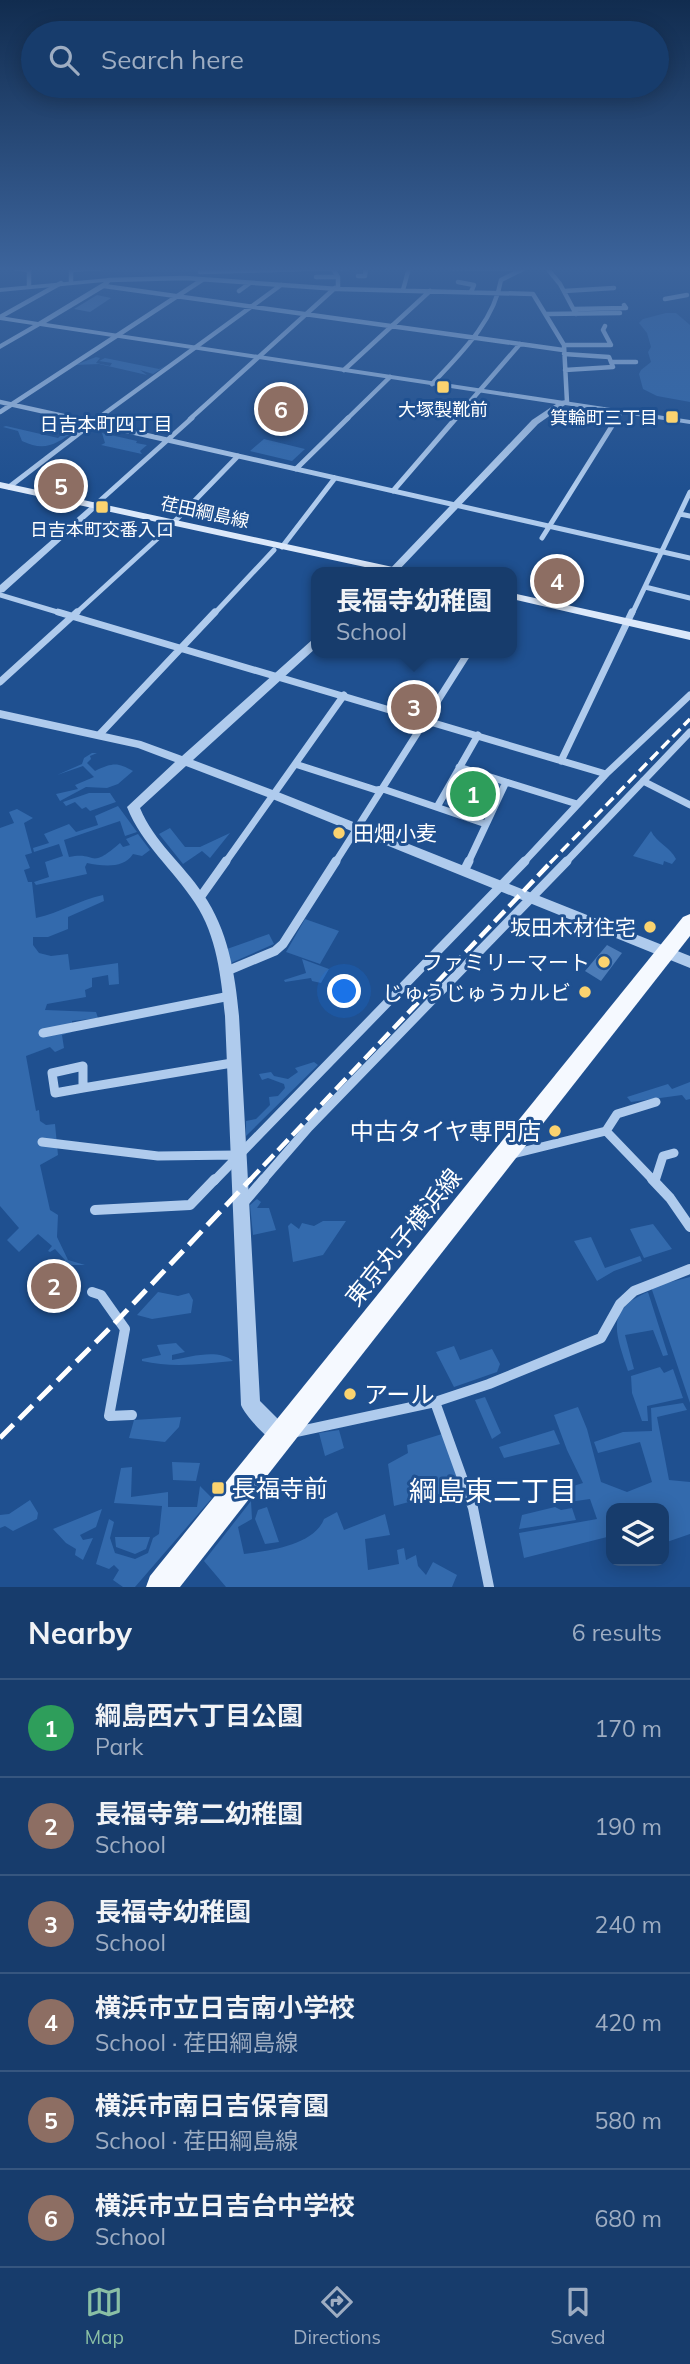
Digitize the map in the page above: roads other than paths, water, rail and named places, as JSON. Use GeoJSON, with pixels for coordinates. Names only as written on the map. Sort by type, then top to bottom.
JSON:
{"type":"FeatureCollection","features":[{"type":"Feature","properties":{"kind":"main road","name":"荏田綱島線"},"geometry":{"type":"LineString","coordinates":[[2,490],[371,567]]}},
{"type":"Feature","properties":{"kind":"main road","name":"荏田綱島線"},"geometry":{"type":"LineString","coordinates":[[278,548],[355,567]]}},
{"type":"Feature","properties":{"kind":"main road"},"geometry":{"type":"LineString","coordinates":[[517,597],[690,642]]}},
{"type":"Feature","properties":{"kind":"main road"},"geometry":{"type":"LineString","coordinates":[[517,605],[690,636]]}},
{"type":"Feature","properties":{"kind":"main road","name":"東京丸子横浜線"},"geometry":{"type":"LineString","coordinates":[[161,1587],[690,922]]}},
{"type":"Feature","properties":{"kind":"street"},"geometry":{"type":"LineString","coordinates":[[0,412],[108,341]]}},
{"type":"Feature","properties":{"kind":"street"},"geometry":{"type":"LineString","coordinates":[[150,341],[690,422]]}},
{"type":"Feature","properties":{"kind":"street"},"geometry":{"type":"LineString","coordinates":[[2,490],[205,341]]}},
{"type":"Feature","properties":{"kind":"street"},"geometry":{"type":"LineString","coordinates":[[0,590],[277,341]]}},
{"type":"Feature","properties":{"kind":"street"},"geometry":{"type":"LineString","coordinates":[[344,370],[376,341]]}},
{"type":"Feature","properties":{"kind":"street"},"geometry":{"type":"LineString","coordinates":[[432,384],[472,341]]}},
{"type":"Feature","properties":{"kind":"street"},"geometry":{"type":"LineString","coordinates":[[498,341],[609,357],[612,362]]}},
{"type":"Feature","properties":{"kind":"street"},"geometry":{"type":"LineString","coordinates":[[401,567],[535,422],[567,402],[564,350],[560,341]]}},
{"type":"Feature","properties":{"kind":"street"},"geometry":{"type":"LineString","coordinates":[[564,350],[611,345],[609,341]]}},
{"type":"Feature","properties":{"kind":"street"},"geometry":{"type":"LineString","coordinates":[[393,491],[520,344]]}},
{"type":"Feature","properties":{"kind":"street"},"geometry":{"type":"LineString","coordinates":[[612,362],[636,362]]}},
{"type":"Feature","properties":{"kind":"street"},"geometry":{"type":"LineString","coordinates":[[565,370],[610,368],[612,362]]}},
{"type":"Feature","properties":{"kind":"street"},"geometry":{"type":"LineString","coordinates":[[296,469],[390,377]]}},
{"type":"Feature","properties":{"kind":"street"},"geometry":{"type":"LineString","coordinates":[[0,402],[690,558]]}},
{"type":"Feature","properties":{"kind":"street"},"geometry":{"type":"LineString","coordinates":[[542,537],[621,412]]}},
{"type":"Feature","properties":{"kind":"street"},"geometry":{"type":"LineString","coordinates":[[0,682],[171,525],[238,456]]}},
{"type":"Feature","properties":{"kind":"street"},"geometry":{"type":"LineString","coordinates":[[99,735],[278,548],[335,478]]}},
{"type":"Feature","properties":{"kind":"street"},"geometry":{"type":"LineString","coordinates":[[561,761],[690,492]]}},
{"type":"Feature","properties":{"kind":"street"},"geometry":{"type":"LineString","coordinates":[[680,514],[690,516]]}},
{"type":"Feature","properties":{"kind":"street"},"geometry":{"type":"LineString","coordinates":[[645,587],[690,598]]}},
{"type":"Feature","properties":{"kind":"street"},"geometry":{"type":"LineString","coordinates":[[0,595],[606,774]]}},
{"type":"Feature","properties":{"kind":"street"},"geometry":{"type":"LineString","coordinates":[[311,647],[133,807],[139,824],[199,899],[209,917],[227,971],[242,1204],[251,1405],[281,1436],[435,1402],[489,1384],[601,1338],[611,1326],[617,1307],[625,1297],[643,1285],[690,1269]]}},
{"type":"Feature","properties":{"kind":"street"},"geometry":{"type":"LineString","coordinates":[[227,971],[275,951],[283,944],[465,658]]}},
{"type":"Feature","properties":{"kind":"street"},"geometry":{"type":"LineString","coordinates":[[199,899],[344,695]]}},
{"type":"Feature","properties":{"kind":"street"},"geometry":{"type":"LineString","coordinates":[[95,1210],[190,1205],[606,774],[690,695]]}},
{"type":"Feature","properties":{"kind":"street"},"geometry":{"type":"LineString","coordinates":[[0,714],[141,745],[274,795],[690,962]]}},
{"type":"Feature","properties":{"kind":"street"},"geometry":{"type":"LineString","coordinates":[[242,1204],[309,1127],[358,1080],[690,732]]}},
{"type":"Feature","properties":{"kind":"street"},"geometry":{"type":"LineString","coordinates":[[437,807],[478,735]]}},
{"type":"Feature","properties":{"kind":"street"},"geometry":{"type":"LineString","coordinates":[[295,764],[376,790],[383,789],[486,824]]}},
{"type":"Feature","properties":{"kind":"street"},"geometry":{"type":"LineString","coordinates":[[460,767],[578,804]]}},
{"type":"Feature","properties":{"kind":"street"},"geometry":{"type":"LineString","coordinates":[[643,781],[690,805]]}},
{"type":"Feature","properties":{"kind":"street"},"geometry":{"type":"LineString","coordinates":[[464,871],[506,782]]}},
{"type":"Feature","properties":{"kind":"street"},"geometry":{"type":"LineString","coordinates":[[43,1033],[230,996]]}},
{"type":"Feature","properties":{"kind":"street"},"geometry":{"type":"LineString","coordinates":[[83,1088],[232,1063]]}},
{"type":"Feature","properties":{"kind":"street"},"geometry":{"type":"LineString","coordinates":[[503,1157],[606,1130],[617,1114],[656,1102]]}},
{"type":"Feature","properties":{"kind":"street"},"geometry":{"type":"LineString","coordinates":[[606,1130],[670,1198],[690,1227]]}},
{"type":"Feature","properties":{"kind":"street"},"geometry":{"type":"LineString","coordinates":[[42,1142],[158,1156],[238,1155]]}},
{"type":"Feature","properties":{"kind":"street"},"geometry":{"type":"LineString","coordinates":[[654,1181],[663,1156],[674,1153]]}},
{"type":"Feature","properties":{"kind":"street"},"geometry":{"type":"LineString","coordinates":[[92,1292],[101,1296],[125,1329],[109,1416],[132,1415]]}},
{"type":"Feature","properties":{"kind":"street"},"geometry":{"type":"LineString","coordinates":[[435,1402],[473,1508],[489,1587]]}},
{"type":"Feature","properties":{"kind":"railway"},"geometry":{"type":"LineString","coordinates":[[550,863],[690,719]]}},
{"type":"Feature","properties":{"kind":"railway"},"geometry":{"type":"LineString","coordinates":[[249,1181],[552,861]]}},
{"type":"Feature","properties":{"kind":"railway"},"geometry":{"type":"LineString","coordinates":[[0,1438],[113,1325],[251,1179]]}},
{"type":"Feature","properties":{"kind":"place","name":"大塚製靴前"},"geometry":{"type":"Point","coordinates":[443,387]}},
{"type":"Feature","properties":{"kind":"place","name":"横浜市立日吉台中学校"},"geometry":{"type":"Point","coordinates":[281,409]}},
{"type":"Feature","properties":{"kind":"place","name":"箕輪町三丁目"},"geometry":{"type":"Point","coordinates":[672,417]}},
{"type":"Feature","properties":{"kind":"place","name":"横浜市南日吉保育園"},"geometry":{"type":"Point","coordinates":[61,486]}},
{"type":"Feature","properties":{"kind":"place","name":"日吉本町交番入口"},"geometry":{"type":"Point","coordinates":[102,507]}},
{"type":"Feature","properties":{"kind":"place","name":"横浜市立日吉南小学校"},"geometry":{"type":"Point","coordinates":[557,581]}},
{"type":"Feature","properties":{"kind":"place","name":"長福寺幼稚園"},"geometry":{"type":"Point","coordinates":[414,707]}},
{"type":"Feature","properties":{"kind":"place","name":"綱島西六丁目公園"},"geometry":{"type":"Point","coordinates":[473,794]}},
{"type":"Feature","properties":{"kind":"place","name":"田畑小麦"},"geometry":{"type":"Point","coordinates":[339,833]}},
{"type":"Feature","properties":{"kind":"place","name":"坂田木材住宅"},"geometry":{"type":"Point","coordinates":[650,927]}},
{"type":"Feature","properties":{"kind":"place","name":"ファミリーマート"},"geometry":{"type":"Point","coordinates":[604,962]}},
{"type":"Feature","properties":{"kind":"place","name":"じゅうじゅうカルビ"},"geometry":{"type":"Point","coordinates":[585,992]}},
{"type":"Feature","properties":{"kind":"place","name":"中古タイヤ専門店"},"geometry":{"type":"Point","coordinates":[555,1131]}},
{"type":"Feature","properties":{"kind":"place","name":"長福寺第二幼稚園"},"geometry":{"type":"Point","coordinates":[54,1286]}},
{"type":"Feature","properties":{"kind":"place","name":"アール"},"geometry":{"type":"Point","coordinates":[350,1394]}},
{"type":"Feature","properties":{"kind":"place","name":"長福寺前"},"geometry":{"type":"Point","coordinates":[218,1488]}},
{"type":"Feature","properties":{"kind":"district","name":"日吉本町四丁目"},"geometry":{"type":"Point","coordinates":[106,424]}},
{"type":"Feature","properties":{"kind":"district","name":"綱島東二丁目"},"geometry":{"type":"Point","coordinates":[493,1490]}}]}
